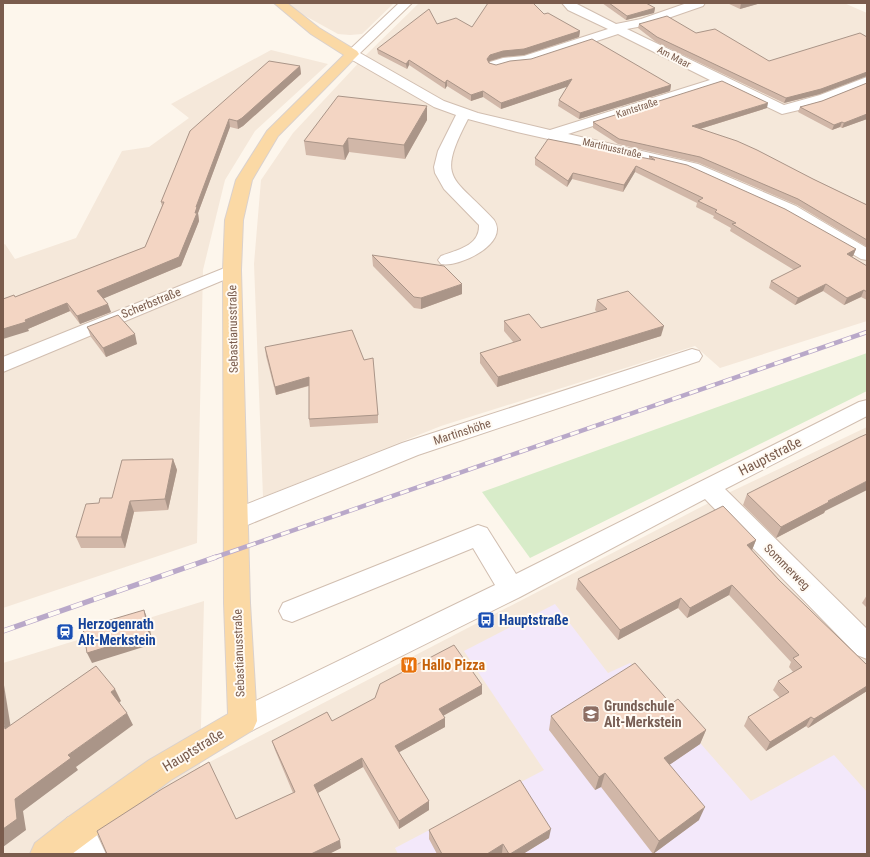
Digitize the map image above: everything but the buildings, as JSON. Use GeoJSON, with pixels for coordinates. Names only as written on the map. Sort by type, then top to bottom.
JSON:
{"type":"FeatureCollection","features":[{"type":"Feature","properties":{"kind":"main road"},"geometry":{"type":"LineString","coordinates":[[280,3],[315,31],[352,54]]}},
{"type":"Feature","properties":{"kind":"main road","name":"Sebastianusstraße"},"geometry":{"type":"LineString","coordinates":[[242,721],[237,602],[232,270],[234,220],[244,180],[272,134],[352,54]]}},
{"type":"Feature","properties":{"kind":"main road","name":"Hauptstraße"},"geometry":{"type":"LineString","coordinates":[[46,854],[84,841],[160,770],[242,721]]}},
{"type":"Feature","properties":{"kind":"street","name":"Sebastianusstraße"},"geometry":{"type":"LineString","coordinates":[[352,54],[406,3]]}},
{"type":"Feature","properties":{"kind":"street","name":"Am Maar"},"geometry":{"type":"LineString","coordinates":[[568,3],[572,7],[782,110],[797,107],[847,91],[867,81]]}},
{"type":"Feature","properties":{"kind":"street"},"geometry":{"type":"LineString","coordinates":[[495,65],[508,61],[525,60],[698,3]]}},
{"type":"Feature","properties":{"kind":"street","name":"Martinusstraße"},"geometry":{"type":"LineString","coordinates":[[352,54],[439,104],[464,113],[517,128],[692,167],[790,210],[867,255]]}},
{"type":"Feature","properties":{"kind":"street","name":"Kantstraße"},"geometry":{"type":"LineString","coordinates":[[553,135],[721,81]]}},
{"type":"Feature","properties":{"kind":"street"},"geometry":{"type":"LineString","coordinates":[[447,260],[470,251],[484,242],[490,231],[488,224],[449,184],[443,174],[442,165],[447,150],[464,113]]}},
{"type":"Feature","properties":{"kind":"street","name":"Scherbstraße"},"geometry":{"type":"LineString","coordinates":[[3,365],[232,270]]}},
{"type":"Feature","properties":{"kind":"street","name":"Martinshöhe"},"geometry":{"type":"LineString","coordinates":[[236,519],[410,449],[692,356]]}},
{"type":"Feature","properties":{"kind":"street","name":"Hauptstraße"},"geometry":{"type":"LineString","coordinates":[[242,721],[511,589],[867,407]]}},
{"type":"Feature","properties":{"kind":"street","name":"Sommerweg"},"geometry":{"type":"LineString","coordinates":[[708,487],[867,646]]}},
{"type":"Feature","properties":{"kind":"street"},"geometry":{"type":"LineString","coordinates":[[292,611],[478,535],[511,589]]}},
{"type":"Feature","properties":{"kind":"shaded area"},"geometry":{"type":"Polygon","coordinates":[[[288,3],[394,3],[362,34],[350,35],[338,34],[300,13],[288,3]]]}},
{"type":"Feature","properties":{"kind":"shaded area"},"geometry":{"type":"Polygon","coordinates":[[[419,3],[844,3],[867,13],[867,265],[861,268],[867,271],[867,321],[720,368],[695,346],[441,426],[263,497],[254,264],[261,180],[293,133],[367,54],[419,3]]]}},
{"type":"Feature","properties":{"kind":"shaded area"},"geometry":{"type":"Polygon","coordinates":[[[271,50],[328,64],[255,131],[225,180],[203,270],[197,543],[3,608],[3,245],[5,244],[15,259],[76,238],[122,151],[149,147],[189,118],[171,104],[271,50]]]}},
{"type":"Feature","properties":{"kind":"shaded area"},"geometry":{"type":"Polygon","coordinates":[[[867,427],[867,854],[3,854],[3,663],[204,601],[200,767],[726,494],[867,427]]]}},
{"type":"Feature","properties":{"kind":"shaded area","name":"Grundschule Alt-Merkstein"},"geometry":{"type":"Polygon","coordinates":[[[555,604],[608,673],[630,663],[751,801],[834,755],[867,792],[867,854],[398,854],[395,848],[544,770],[464,651],[555,604]]]}},
{"type":"Feature","properties":{"kind":"green space"},"geometry":{"type":"Polygon","coordinates":[[[867,353],[867,391],[530,558],[482,492],[867,353]]]}},
{"type":"Feature","properties":{"kind":"railway"},"geometry":{"type":"LineString","coordinates":[[213,558],[867,332]]}},
{"type":"Feature","properties":{"kind":"railway"},"geometry":{"type":"LineString","coordinates":[[3,631],[216,557]]}},
{"type":"Feature","properties":{"kind":"place","name":"Hauptstraße"},"geometry":{"type":"Point","coordinates":[486,620]}},
{"type":"Feature","properties":{"kind":"place","name":"Herzogenrath Alt-Merkstein"},"geometry":{"type":"Point","coordinates":[65,632]}},
{"type":"Feature","properties":{"kind":"place","name":"Hallo Pizza"},"geometry":{"type":"Point","coordinates":[409,665]}},
{"type":"Feature","properties":{"kind":"place","name":"Grundschule Alt-Merkstein"},"geometry":{"type":"Point","coordinates":[591,714]}}]}
